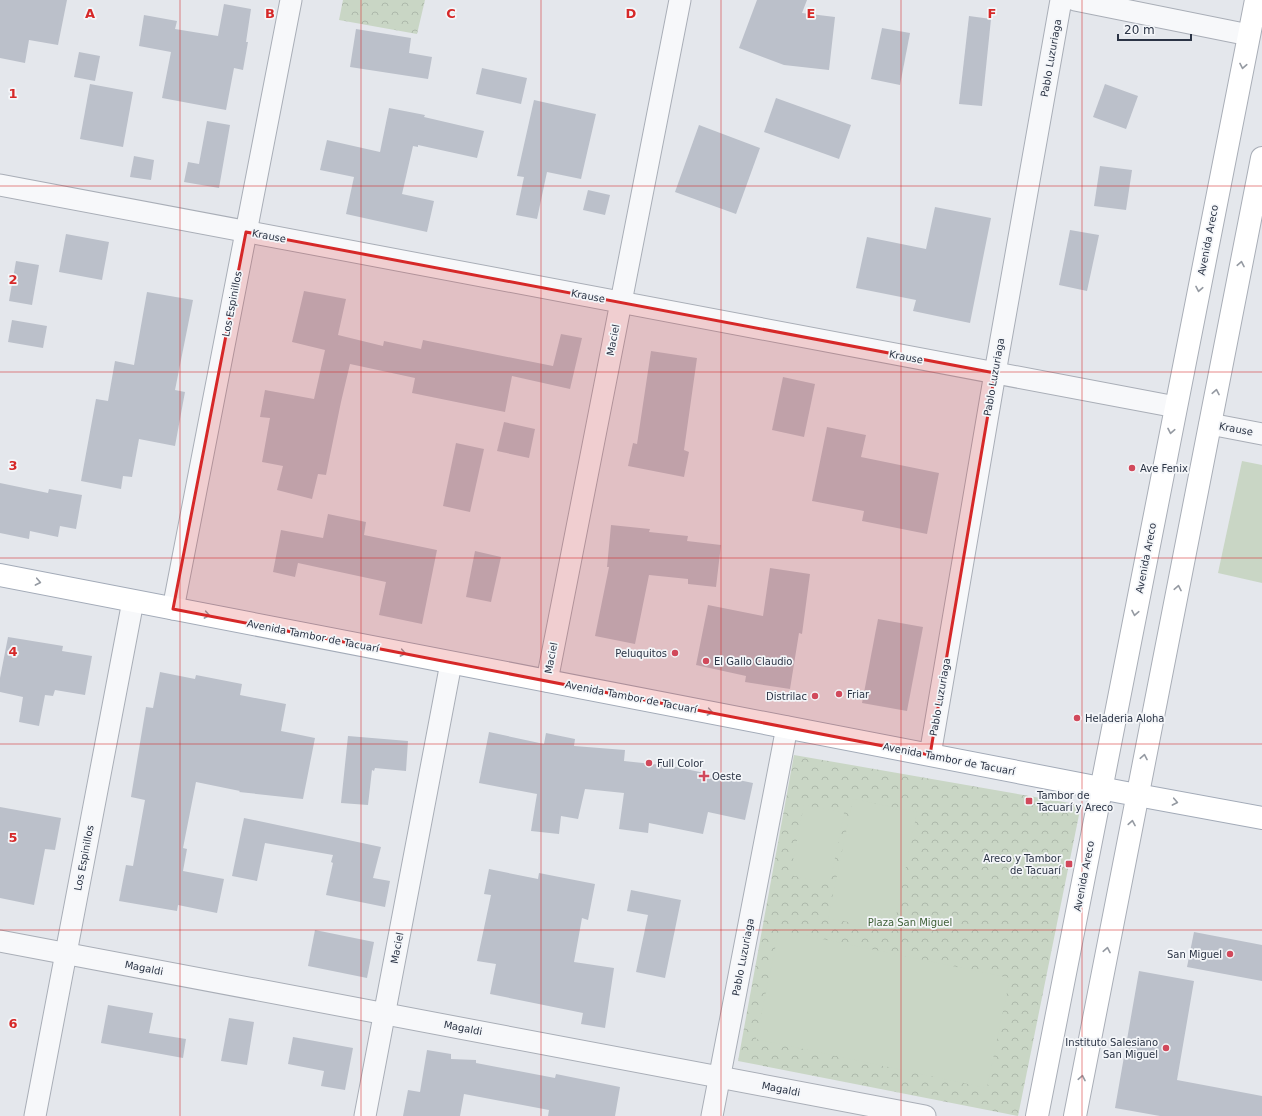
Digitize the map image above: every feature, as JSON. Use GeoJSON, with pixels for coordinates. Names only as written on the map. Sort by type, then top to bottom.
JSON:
{"type":"FeatureCollection","features":[{"type":"Feature","properties":{"kind":"main road","name":"Avenida Areco"},"geometry":{"type":"LineString","coordinates":[[1037,1116],[1256,0]]}},
{"type":"Feature","properties":{"kind":"main road"},"geometry":{"type":"LineString","coordinates":[[1075,1116],[1262,158]]}},
{"type":"Feature","properties":{"kind":"main road","name":"Avenida Tambor de Tacuarí"},"geometry":{"type":"LineString","coordinates":[[0,575],[1262,818]]}},
{"type":"Feature","properties":{"kind":"street","name":"Los Espinillos"},"geometry":{"type":"LineString","coordinates":[[173,609],[291,0]]}},
{"type":"Feature","properties":{"kind":"street","name":"Maciel"},"geometry":{"type":"LineString","coordinates":[[547,681],[680,0]]}},
{"type":"Feature","properties":{"kind":"street","name":"Pablo Luzuriaga"},"geometry":{"type":"LineString","coordinates":[[930,755],[995,373],[1061,0]]}},
{"type":"Feature","properties":{"kind":"street"},"geometry":{"type":"LineString","coordinates":[[1075,0],[1249,35]]}},
{"type":"Feature","properties":{"kind":"street","name":"Krause"},"geometry":{"type":"LineString","coordinates":[[0,185],[1176,407]]}},
{"type":"Feature","properties":{"kind":"street","name":"Krause"},"geometry":{"type":"LineString","coordinates":[[1210,424],[1262,434]]}},
{"type":"Feature","properties":{"kind":"street","name":"Los Espinillos"},"geometry":{"type":"LineString","coordinates":[[35,1116],[134,601]]}},
{"type":"Feature","properties":{"kind":"street","name":"Maciel"},"geometry":{"type":"LineString","coordinates":[[365,1116],[451,662]]}},
{"type":"Feature","properties":{"kind":"street","name":"Pablo Luzuriaga"},"geometry":{"type":"LineString","coordinates":[[712,1116],[787,727]]}},
{"type":"Feature","properties":{"kind":"street","name":"Magaldi"},"geometry":{"type":"LineString","coordinates":[[0,941],[925,1116]]}},
{"type":"Feature","properties":{"kind":"highlighted area"},"geometry":{"type":"Polygon","coordinates":[[[246,232],[995,373],[930,755],[173,609],[246,232]]]}},
{"type":"Feature","properties":{"kind":"green space"},"geometry":{"type":"Polygon","coordinates":[[[343,0],[425,0],[417,34],[339,20],[343,0]]]}},
{"type":"Feature","properties":{"kind":"green space"},"geometry":{"type":"Polygon","coordinates":[[[1242,461],[1262,465],[1262,583],[1218,573],[1242,461]]]}},
{"type":"Feature","properties":{"kind":"green space","name":"Plaza San Miguel"},"geometry":{"type":"Polygon","coordinates":[[[794,755],[1081,805],[1018,1116],[738,1061],[794,755]]]}},
{"type":"Feature","properties":{"kind":"green space"},"geometry":{"type":"Polygon","coordinates":[[[853,799],[917,812],[893,931],[828,918],[853,799]]]}},
{"type":"Feature","properties":{"kind":"green space"},"geometry":{"type":"Polygon","coordinates":[[[804,805],[844,813],[830,883],[790,875],[804,805]]]}},
{"type":"Feature","properties":{"kind":"green space"},"geometry":{"type":"Polygon","coordinates":[[[779,930],[1010,978],[987,1088],[756,1039],[779,930]]]}},
{"type":"Feature","properties":{"kind":"building"},"geometry":{"type":"Polygon","coordinates":[[[0,0],[67,0],[58,45],[29,40],[25,63],[0,58],[0,0]]]}},
{"type":"Feature","properties":{"kind":"building"},"geometry":{"type":"Polygon","coordinates":[[[757,0],[807,0],[802,13],[835,17],[829,70],[784,65],[739,48],[757,0]]]}},
{"type":"Feature","properties":{"kind":"building"},"geometry":{"type":"Polygon","coordinates":[[[224,4],[251,9],[246,42],[248,42],[243,70],[234,68],[226,110],[162,98],[171,52],[139,46],[144,15],[177,21],[175,29],[218,36],[224,4]]]}},
{"type":"Feature","properties":{"kind":"building"},"geometry":{"type":"Polygon","coordinates":[[[969,16],[991,19],[982,106],[959,104],[969,16]]]}},
{"type":"Feature","properties":{"kind":"building"},"geometry":{"type":"Polygon","coordinates":[[[882,28],[910,33],[900,85],[871,79],[882,28]]]}},
{"type":"Feature","properties":{"kind":"building"},"geometry":{"type":"Polygon","coordinates":[[[356,29],[411,38],[409,53],[432,57],[428,79],[350,67],[356,29]]]}},
{"type":"Feature","properties":{"kind":"building"},"geometry":{"type":"Polygon","coordinates":[[[79,52],[100,56],[95,81],[74,77],[79,52]]]}},
{"type":"Feature","properties":{"kind":"building"},"geometry":{"type":"Polygon","coordinates":[[[482,68],[527,78],[521,104],[476,94],[482,68]]]}},
{"type":"Feature","properties":{"kind":"building"},"geometry":{"type":"Polygon","coordinates":[[[90,84],[133,92],[123,147],[80,139],[90,84]]]}},
{"type":"Feature","properties":{"kind":"building"},"geometry":{"type":"Polygon","coordinates":[[[1105,84],[1138,96],[1126,129],[1093,117],[1105,84]]]}},
{"type":"Feature","properties":{"kind":"building"},"geometry":{"type":"Polygon","coordinates":[[[776,98],[851,125],[839,159],[764,132],[776,98]]]}},
{"type":"Feature","properties":{"kind":"building"},"geometry":{"type":"Polygon","coordinates":[[[534,100],[596,114],[581,179],[547,172],[537,219],[516,215],[524,177],[517,176],[534,100]]]}},
{"type":"Feature","properties":{"kind":"building"},"geometry":{"type":"Polygon","coordinates":[[[389,108],[425,115],[424,117],[484,131],[477,158],[418,145],[418,147],[413,146],[402,194],[434,201],[427,232],[346,214],[354,177],[320,170],[327,140],[380,152],[389,108]]]}},
{"type":"Feature","properties":{"kind":"building"},"geometry":{"type":"Polygon","coordinates":[[[207,121],[230,125],[219,188],[184,182],[188,162],[199,164],[207,121]]]}},
{"type":"Feature","properties":{"kind":"building"},"geometry":{"type":"Polygon","coordinates":[[[699,125],[760,148],[736,214],[675,192],[699,125]]]}},
{"type":"Feature","properties":{"kind":"building"},"geometry":{"type":"Polygon","coordinates":[[[134,156],[154,160],[151,180],[130,177],[134,156]]]}},
{"type":"Feature","properties":{"kind":"building"},"geometry":{"type":"Polygon","coordinates":[[[1100,166],[1132,170],[1126,210],[1094,206],[1100,166]]]}},
{"type":"Feature","properties":{"kind":"building"},"geometry":{"type":"Polygon","coordinates":[[[588,190],[610,195],[605,215],[583,210],[588,190]]]}},
{"type":"Feature","properties":{"kind":"building"},"geometry":{"type":"Polygon","coordinates":[[[935,207],[991,218],[970,323],[913,311],[916,300],[856,288],[867,237],[926,249],[935,207]]]}},
{"type":"Feature","properties":{"kind":"building"},"geometry":{"type":"Polygon","coordinates":[[[1070,230],[1099,235],[1087,291],[1059,285],[1070,230]]]}},
{"type":"Feature","properties":{"kind":"building"},"geometry":{"type":"Polygon","coordinates":[[[66,234],[109,242],[102,280],[59,272],[66,234]]]}},
{"type":"Feature","properties":{"kind":"building"},"geometry":{"type":"Polygon","coordinates":[[[16,261],[39,265],[32,305],[9,301],[16,261]]]}},
{"type":"Feature","properties":{"kind":"building"},"geometry":{"type":"Polygon","coordinates":[[[304,291],[346,299],[338,335],[383,346],[384,341],[421,349],[423,340],[553,366],[561,334],[582,338],[570,389],[512,376],[505,412],[412,393],[415,378],[350,364],[326,475],[318,474],[312,499],[277,490],[283,466],[262,462],[270,418],[260,417],[265,390],[314,399],[325,350],[292,342],[304,291]]]}},
{"type":"Feature","properties":{"kind":"building"},"geometry":{"type":"Polygon","coordinates":[[[147,292],[193,300],[175,390],[185,392],[175,446],[139,439],[132,477],[123,476],[121,489],[81,481],[96,399],[108,401],[115,361],[134,365],[147,292]]]}},
{"type":"Feature","properties":{"kind":"building"},"geometry":{"type":"Polygon","coordinates":[[[12,320],[47,326],[43,348],[8,342],[12,320]]]}},
{"type":"Feature","properties":{"kind":"building"},"geometry":{"type":"Polygon","coordinates":[[[651,351],[697,358],[684,450],[689,452],[684,477],[628,466],[633,443],[637,444],[651,351]]]}},
{"type":"Feature","properties":{"kind":"building"},"geometry":{"type":"Polygon","coordinates":[[[783,377],[815,384],[804,437],[772,430],[783,377]]]}},
{"type":"Feature","properties":{"kind":"building"},"geometry":{"type":"Polygon","coordinates":[[[504,422],[535,429],[529,458],[497,451],[504,422]]]}},
{"type":"Feature","properties":{"kind":"building"},"geometry":{"type":"Polygon","coordinates":[[[827,427],[866,435],[861,457],[939,473],[927,534],[862,521],[864,511],[812,501],[827,427]]]}},
{"type":"Feature","properties":{"kind":"building"},"geometry":{"type":"Polygon","coordinates":[[[456,443],[484,449],[470,512],[443,506],[456,443]]]}},
{"type":"Feature","properties":{"kind":"building"},"geometry":{"type":"Polygon","coordinates":[[[0,483],[48,493],[49,489],[82,495],[76,529],[60,526],[58,537],[30,531],[29,539],[0,533],[0,483]]]}},
{"type":"Feature","properties":{"kind":"building"},"geometry":{"type":"Polygon","coordinates":[[[328,514],[366,522],[364,535],[437,550],[422,624],[379,615],[386,582],[298,563],[295,577],[273,572],[281,530],[323,538],[328,514]]]}},
{"type":"Feature","properties":{"kind":"building"},"geometry":{"type":"Polygon","coordinates":[[[611,525],[650,529],[649,532],[688,536],[687,541],[721,545],[716,587],[688,584],[688,579],[649,575],[635,644],[595,636],[609,567],[607,567],[611,525]]]}},
{"type":"Feature","properties":{"kind":"building"},"geometry":{"type":"Polygon","coordinates":[[[475,551],[501,557],[491,602],[466,597],[475,551]]]}},
{"type":"Feature","properties":{"kind":"building"},"geometry":{"type":"Polygon","coordinates":[[[770,568],[810,574],[802,634],[799,633],[790,689],[745,682],[746,676],[696,665],[708,605],[763,616],[770,568]]]}},
{"type":"Feature","properties":{"kind":"building"},"geometry":{"type":"Polygon","coordinates":[[[878,619],[923,627],[907,711],[862,703],[878,619]]]}},
{"type":"Feature","properties":{"kind":"building"},"geometry":{"type":"Polygon","coordinates":[[[8,637],[63,646],[62,651],[92,656],[85,695],[55,690],[53,696],[45,695],[39,726],[19,722],[23,697],[0,692],[0,678],[8,637]]]}},
{"type":"Feature","properties":{"kind":"building"},"geometry":{"type":"Polygon","coordinates":[[[160,672],[195,679],[196,675],[242,684],[240,695],[286,704],[281,731],[315,738],[303,799],[239,792],[240,791],[196,782],[183,848],[187,849],[183,871],[224,879],[217,913],[178,905],[177,911],[119,901],[126,865],[133,866],[145,800],[131,797],[146,707],[153,708],[160,672]]]}},
{"type":"Feature","properties":{"kind":"building"},"geometry":{"type":"Polygon","coordinates":[[[489,732],[544,744],[546,733],[575,739],[574,746],[625,750],[624,761],[671,766],[753,783],[745,820],[708,812],[703,834],[649,823],[648,833],[619,829],[624,793],[585,789],[578,819],[561,816],[559,834],[531,831],[537,794],[479,783],[489,732]]]}},
{"type":"Feature","properties":{"kind":"building"},"geometry":{"type":"Polygon","coordinates":[[[348,736],[408,741],[406,771],[375,768],[374,771],[372,770],[368,805],[341,803],[348,736]]]}},
{"type":"Feature","properties":{"kind":"building"},"geometry":{"type":"Polygon","coordinates":[[[0,807],[61,818],[55,850],[45,849],[34,905],[0,898],[0,807]]]}},
{"type":"Feature","properties":{"kind":"building"},"geometry":{"type":"Polygon","coordinates":[[[244,818],[381,847],[373,878],[390,881],[385,907],[326,895],[333,863],[331,862],[333,855],[265,843],[257,881],[232,876],[244,818]]]}},
{"type":"Feature","properties":{"kind":"building"},"geometry":{"type":"Polygon","coordinates":[[[489,869],[538,879],[539,873],[595,884],[588,920],[582,918],[574,962],[614,968],[605,1028],[581,1024],[583,1013],[490,994],[496,964],[477,961],[491,895],[484,894],[489,869]]]}},
{"type":"Feature","properties":{"kind":"building"},"geometry":{"type":"Polygon","coordinates":[[[631,890],[681,900],[665,978],[636,972],[648,915],[627,911],[631,890]]]}},
{"type":"Feature","properties":{"kind":"building"},"geometry":{"type":"Polygon","coordinates":[[[315,930],[374,942],[367,978],[308,966],[315,930]]]}},
{"type":"Feature","properties":{"kind":"building"},"geometry":{"type":"Polygon","coordinates":[[[1194,932],[1262,945],[1262,981],[1187,967],[1194,932]]]}},
{"type":"Feature","properties":{"kind":"building"},"geometry":{"type":"Polygon","coordinates":[[[1139,971],[1194,981],[1177,1080],[1262,1096],[1262,1116],[1160,1116],[1115,1108],[1139,971]]]}},
{"type":"Feature","properties":{"kind":"building"},"geometry":{"type":"Polygon","coordinates":[[[108,1005],[153,1013],[149,1033],[186,1039],[183,1058],[101,1043],[108,1005]]]}},
{"type":"Feature","properties":{"kind":"building"},"geometry":{"type":"Polygon","coordinates":[[[229,1018],[254,1022],[247,1065],[221,1061],[229,1018]]]}},
{"type":"Feature","properties":{"kind":"building"},"geometry":{"type":"Polygon","coordinates":[[[293,1037],[353,1048],[345,1090],[321,1086],[324,1071],[288,1064],[293,1037]]]}},
{"type":"Feature","properties":{"kind":"building"},"geometry":{"type":"Polygon","coordinates":[[[427,1050],[451,1054],[451,1059],[476,1060],[476,1063],[555,1078],[556,1074],[620,1087],[615,1116],[548,1116],[549,1110],[464,1094],[460,1116],[403,1116],[408,1090],[420,1092],[427,1050]]]}},
{"type":"Feature","properties":{"kind":"place","name":"Ave Fenix"},"geometry":{"type":"Point","coordinates":[1132,468]}},
{"type":"Feature","properties":{"kind":"place","name":"Peluquitos"},"geometry":{"type":"Point","coordinates":[675,653]}},
{"type":"Feature","properties":{"kind":"place","name":"El Gallo Claudio"},"geometry":{"type":"Point","coordinates":[706,661]}},
{"type":"Feature","properties":{"kind":"place","name":"Friar"},"geometry":{"type":"Point","coordinates":[839,694]}},
{"type":"Feature","properties":{"kind":"place","name":"Distrilac"},"geometry":{"type":"Point","coordinates":[815,696]}},
{"type":"Feature","properties":{"kind":"place","name":"Heladeria Aloha"},"geometry":{"type":"Point","coordinates":[1077,718]}},
{"type":"Feature","properties":{"kind":"place","name":"Full Color"},"geometry":{"type":"Point","coordinates":[649,763]}},
{"type":"Feature","properties":{"kind":"place","name":"Oeste"},"geometry":{"type":"Point","coordinates":[704,776]}},
{"type":"Feature","properties":{"kind":"place","name":"Tambor de Tacuarí y Areco"},"geometry":{"type":"Point","coordinates":[1029,801]}},
{"type":"Feature","properties":{"kind":"place","name":"Areco y Tambor de Tacuarí"},"geometry":{"type":"Point","coordinates":[1069,864]}},
{"type":"Feature","properties":{"kind":"place","name":"San Miguel"},"geometry":{"type":"Point","coordinates":[1230,954]}},
{"type":"Feature","properties":{"kind":"place","name":"Instituto Salesiano San Miguel"},"geometry":{"type":"Point","coordinates":[1166,1048]}}]}
